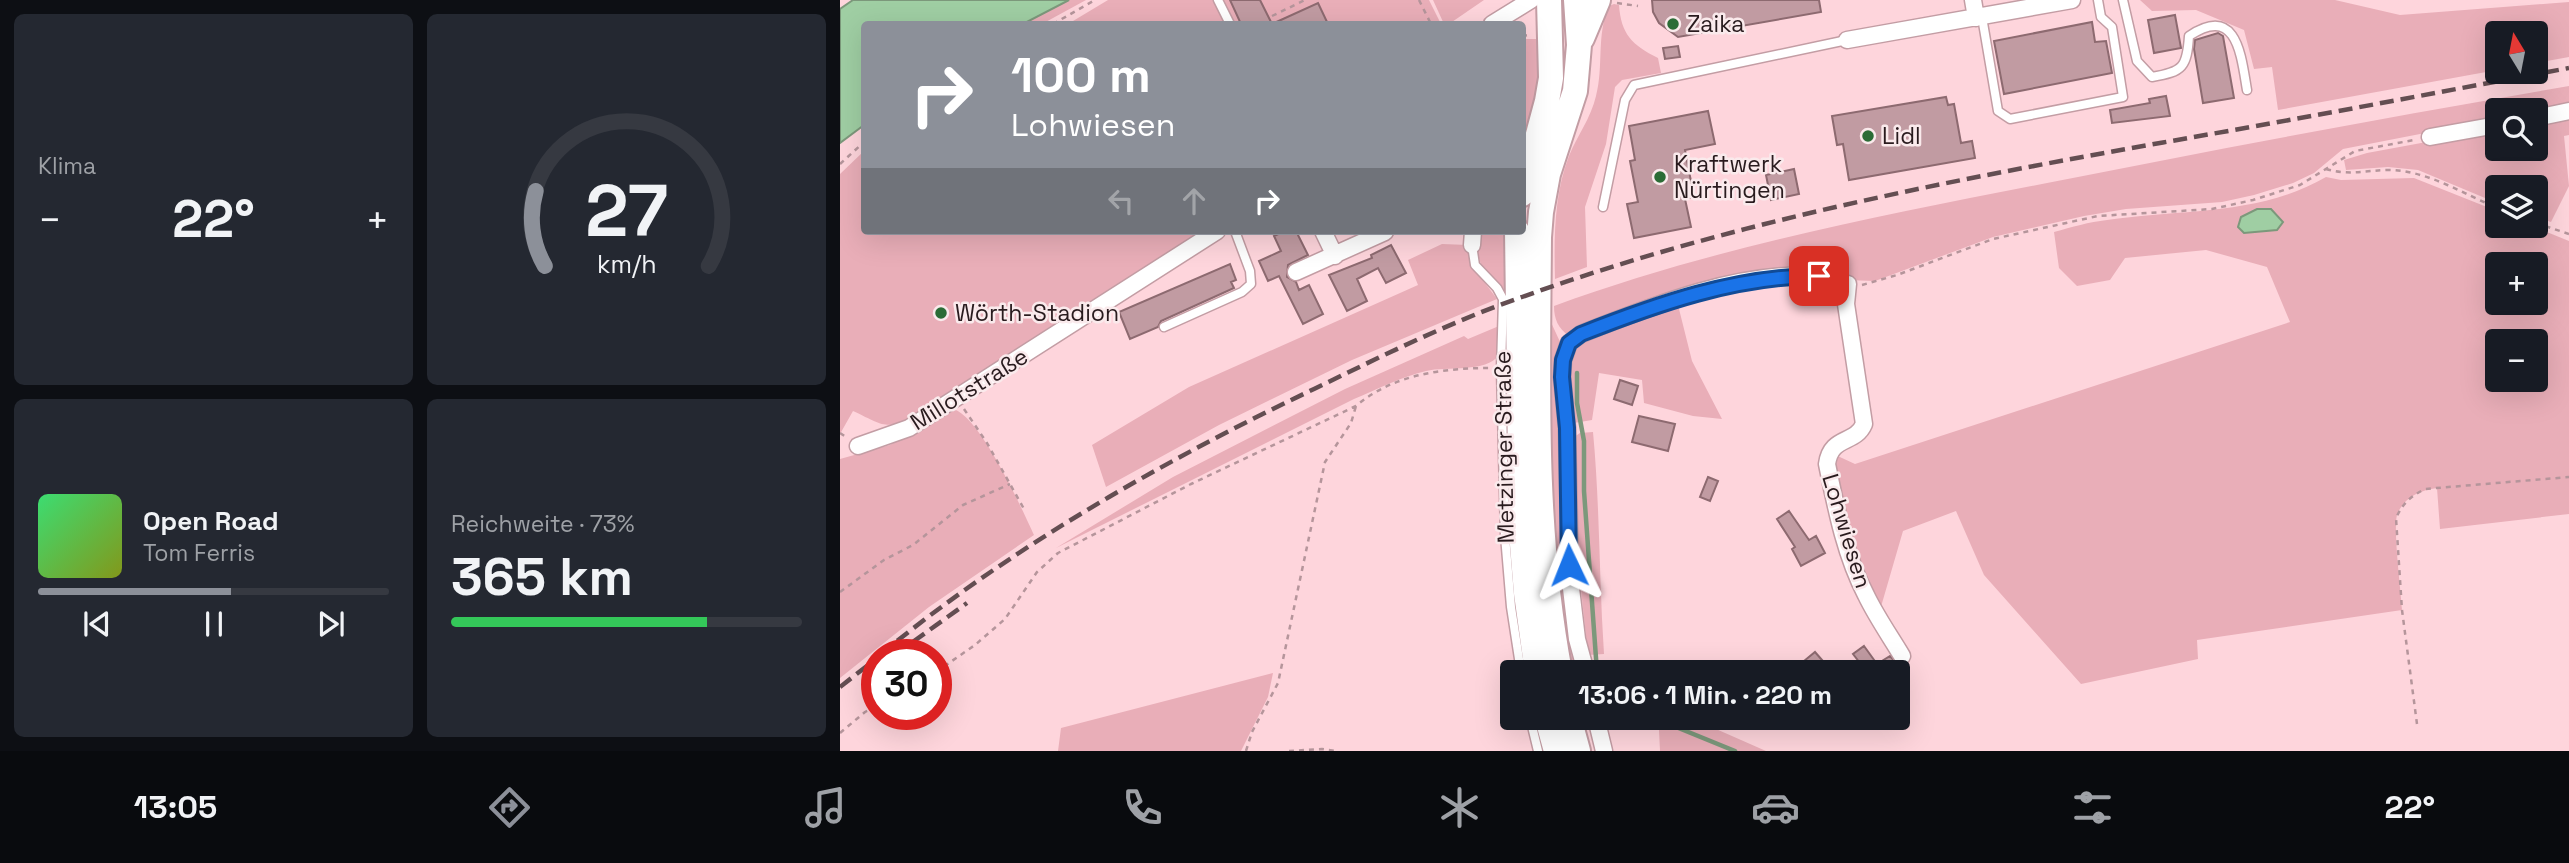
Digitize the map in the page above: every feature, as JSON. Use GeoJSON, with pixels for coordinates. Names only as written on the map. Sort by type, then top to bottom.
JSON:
{"type":"FeatureCollection","features":[{"type":"Feature","properties":{"kind":"main road"},"geometry":{"type":"LineString","coordinates":[[1526,179],[1551,78],[1552,32],[1549,0]]}},
{"type":"Feature","properties":{"kind":"main road"},"geometry":{"type":"LineString","coordinates":[[1576,0],[1579,45]]}},
{"type":"Feature","properties":{"kind":"main road"},"geometry":{"type":"LineString","coordinates":[[1579,45],[1598,0]]}},
{"type":"Feature","properties":{"kind":"main road","name":"Metzinger Straße"},"geometry":{"type":"LineString","coordinates":[[1558,660],[1547,593],[1541,502],[1539,237],[1548,174],[1575,91],[1579,45]]}},
{"type":"Feature","properties":{"kind":"main road","name":"Metzinger Straße"},"geometry":{"type":"LineString","coordinates":[[1517,235],[1521,532],[1535,660]]}},
{"type":"Feature","properties":{"kind":"main road"},"geometry":{"type":"LineString","coordinates":[[1550,730],[1556,751]]}},
{"type":"Feature","properties":{"kind":"main road"},"geometry":{"type":"LineString","coordinates":[[1572,730],[1578,751]]}},
{"type":"Feature","properties":{"kind":"street"},"geometry":{"type":"LineString","coordinates":[[1502,21],[1531,0]]}},
{"type":"Feature","properties":{"kind":"street"},"geometry":{"type":"LineString","coordinates":[[1973,0],[1979,17]]}},
{"type":"Feature","properties":{"kind":"street"},"geometry":{"type":"LineString","coordinates":[[1847,40],[2073,0]]}},
{"type":"Feature","properties":{"kind":"street"},"geometry":{"type":"LineString","coordinates":[[2548,115],[2569,111]]}},
{"type":"Feature","properties":{"kind":"street"},"geometry":{"type":"LineString","coordinates":[[2430,137],[2485,127]]}},
{"type":"Feature","properties":{"kind":"street","name":"Millotstraße"},"geometry":{"type":"LineString","coordinates":[[858,446],[909,428],[1211,235]]}},
{"type":"Feature","properties":{"kind":"street"},"geometry":{"type":"LineString","coordinates":[[1325,235],[1335,256]]}},
{"type":"Feature","properties":{"kind":"street"},"geometry":{"type":"LineString","coordinates":[[1296,272],[1379,235]]}},
{"type":"Feature","properties":{"kind":"street"},"geometry":{"type":"LineString","coordinates":[[1583,660],[1577,639],[1570,580],[1567,428],[1562,377],[1563,360],[1569,343],[1581,334],[1620,319],[1672,301],[1736,284],[1782,277],[1819,276],[1848,284]]}},
{"type":"Feature","properties":{"kind":"street","name":"Lohwiesen"},"geometry":{"type":"LineString","coordinates":[[1848,284],[1846,304],[1864,424],[1860,431],[1835,445],[1829,452],[1827,464],[1845,542],[1854,566],[1871,605],[1902,656]]}},
{"type":"Feature","properties":{"kind":"street"},"geometry":{"type":"LineString","coordinates":[[1599,730],[1604,751]]}},
{"type":"Feature","properties":{"kind":"lane"},"geometry":{"type":"LineString","coordinates":[[1217,0],[1228,21]]}},
{"type":"Feature","properties":{"kind":"lane"},"geometry":{"type":"LineString","coordinates":[[1979,17],[1998,111],[2010,119],[2123,97],[2112,27],[2101,18],[2098,0]]}},
{"type":"Feature","properties":{"kind":"lane"},"geometry":{"type":"LineString","coordinates":[[2123,0],[2137,61],[2152,77],[2175,73],[2187,58],[2189,36],[2203,27],[2221,27],[2234,35],[2248,90]]}},
{"type":"Feature","properties":{"kind":"lane"},"geometry":{"type":"LineString","coordinates":[[1603,207],[1625,100],[1634,85],[1847,40]]}},
{"type":"Feature","properties":{"kind":"lane"},"geometry":{"type":"LineString","coordinates":[[1164,327],[1242,292],[1251,284],[1250,271],[1236,235]]}},
{"type":"Feature","properties":{"kind":"lane","name":"Metzinger Straße"},"geometry":{"type":"LineString","coordinates":[[1473,238],[1475,265],[1497,288],[1503,299],[1501,368],[1507,570],[1519,660]]}},
{"type":"Feature","properties":{"kind":"lane"},"geometry":{"type":"LineString","coordinates":[[1533,730],[1538,751]]}},
{"type":"Feature","properties":{"kind":"path"},"geometry":{"type":"LineString","coordinates":[[1058,21],[1095,0]]}},
{"type":"Feature","properties":{"kind":"path"},"geometry":{"type":"LineString","coordinates":[[1272,16],[1305,0]]}},
{"type":"Feature","properties":{"kind":"path"},"geometry":{"type":"LineString","coordinates":[[1419,0],[1430,21]]}},
{"type":"Feature","properties":{"kind":"path"},"geometry":{"type":"LineString","coordinates":[[1608,1],[1638,6]]}},
{"type":"Feature","properties":{"kind":"path"},"geometry":{"type":"LineString","coordinates":[[1848,284],[1867,285],[1993,239],[2098,216],[2212,208],[2253,200],[2300,185],[2355,151],[2430,137]]}},
{"type":"Feature","properties":{"kind":"path"},"geometry":{"type":"LineString","coordinates":[[840,164],[861,145]]}},
{"type":"Feature","properties":{"kind":"path"},"geometry":{"type":"LineString","coordinates":[[2326,169],[2344,174],[2390,170],[2412,174],[2433,179],[2485,203]]}},
{"type":"Feature","properties":{"kind":"path"},"geometry":{"type":"LineString","coordinates":[[2548,227],[2569,234]]}},
{"type":"Feature","properties":{"kind":"path"},"geometry":{"type":"LineString","coordinates":[[952,661],[1005,619],[1037,572],[1058,553],[1191,484],[1356,406],[1366,397],[1419,374],[1440,369],[1501,368]]}},
{"type":"Feature","properties":{"kind":"path"},"geometry":{"type":"LineString","coordinates":[[956,398],[987,443],[1024,509]]}},
{"type":"Feature","properties":{"kind":"path"},"geometry":{"type":"LineString","coordinates":[[1246,751],[1252,732],[1278,683],[1325,462],[1351,423],[1356,406]]}},
{"type":"Feature","properties":{"kind":"path"},"geometry":{"type":"LineString","coordinates":[[2417,724],[2402,610],[2396,518],[2401,507],[2407,499],[2416,494],[2437,487],[2569,477]]}},
{"type":"Feature","properties":{"kind":"path"},"geometry":{"type":"LineString","coordinates":[[840,593],[884,560],[913,545],[963,505],[1010,484]]}},
{"type":"Feature","properties":{"kind":"path"},"geometry":{"type":"LineString","coordinates":[[840,733],[861,715]]}},
{"type":"Feature","properties":{"kind":"path"},"geometry":{"type":"LineString","coordinates":[[1289,751],[1336,751]]}},
{"type":"Feature","properties":{"kind":"shaded area"},"geometry":{"type":"Polygon","coordinates":[[[853,0],[1069,0],[1029,21],[861,21],[861,127],[840,143],[840,9],[853,0]]]}},
{"type":"Feature","properties":{"kind":"shaded area"},"geometry":{"type":"Polygon","coordinates":[[[1069,0],[1086,0],[1048,21],[1029,21],[1069,0]]]}},
{"type":"Feature","properties":{"kind":"shaded area"},"geometry":{"type":"Polygon","coordinates":[[[1108,0],[1429,0],[1440,21],[1073,21],[1108,0]]]}},
{"type":"Feature","properties":{"kind":"shaded area"},"geometry":{"type":"Polygon","coordinates":[[[1433,0],[1484,0],[1453,21],[1443,21],[1433,0]]]}},
{"type":"Feature","properties":{"kind":"shaded area"},"geometry":{"type":"Polygon","coordinates":[[[2140,0],[2335,0],[2400,15],[2569,2],[2569,57],[2548,61],[2548,21],[2485,21],[2485,72],[2278,110],[2272,67],[2254,69],[2244,30],[2196,10],[2152,11],[2140,0]]]}},
{"type":"Feature","properties":{"kind":"shaded area"},"geometry":{"type":"Polygon","coordinates":[[[1619,5],[1625,31],[1641,48],[1658,58],[1661,73],[1622,80],[1615,87],[1606,144],[1585,207],[1587,267],[1555,279],[1555,232],[1560,186],[1569,156],[1594,104],[1605,17],[1609,6],[1619,5]]]}},
{"type":"Feature","properties":{"kind":"shaded area"},"geometry":{"type":"Polygon","coordinates":[[[1526,39],[1541,39],[1541,77],[1526,138],[1526,39]]]}},
{"type":"Feature","properties":{"kind":"shaded area"},"geometry":{"type":"Polygon","coordinates":[[[2569,86],[2569,106],[2548,109],[2548,98],[2500,98],[2569,86]]]}},
{"type":"Feature","properties":{"kind":"shaded area"},"geometry":{"type":"Polygon","coordinates":[[[2485,101],[2485,121],[2343,149],[2314,173],[2293,183],[2254,195],[2222,202],[2126,209],[2084,216],[1993,237],[1875,281],[1725,276],[1690,286],[1680,295],[1569,336],[1557,323],[1555,315],[1554,306],[1614,285],[1796,235],[1980,196],[2485,101]]]}},
{"type":"Feature","properties":{"kind":"shaded area"},"geometry":{"type":"Polygon","coordinates":[[[2569,115],[2569,135],[2564,136],[2569,186],[2551,222],[2548,221],[2548,175],[2485,175],[2485,198],[2418,170],[2388,167],[2346,170],[2344,160],[2367,153],[2485,131],[2485,161],[2548,161],[2548,119],[2569,115]]]}},
{"type":"Feature","properties":{"kind":"shaded area","name":"Wörth-Stadion"},"geometry":{"type":"Polygon","coordinates":[[[861,154],[861,235],[1197,236],[919,417],[891,425],[853,411],[840,434],[840,174],[861,154]]]}},
{"type":"Feature","properties":{"kind":"shaded area"},"geometry":{"type":"Polygon","coordinates":[[[2326,177],[2341,180],[2414,178],[2485,206],[2485,238],[2548,238],[2548,232],[2569,241],[2569,514],[2440,529],[2437,488],[2424,491],[2403,504],[2397,515],[2402,610],[2197,640],[2198,659],[2081,684],[1984,575],[1956,511],[1903,531],[1878,617],[1864,593],[1829,452],[1855,464],[2290,322],[2267,267],[2206,250],[2125,258],[2110,280],[2077,286],[2059,268],[2054,232],[2100,221],[2219,209],[2274,199],[2326,177]]]}},
{"type":"Feature","properties":{"kind":"shaded area"},"geometry":{"type":"Polygon","coordinates":[[[2257,209],[2271,209],[2283,222],[2277,230],[2244,233],[2238,227],[2241,217],[2257,209]]]}},
{"type":"Feature","properties":{"kind":"shaded area"},"geometry":{"type":"Polygon","coordinates":[[[1477,235],[1508,235],[1507,291],[1486,272],[1478,251],[1477,235]]]}},
{"type":"Feature","properties":{"kind":"shaded area"},"geometry":{"type":"Polygon","coordinates":[[[1442,244],[1468,245],[1473,267],[1497,299],[1352,360],[1219,425],[1106,487],[1092,445],[1189,387],[1418,285],[1408,260],[1442,244]]]}},
{"type":"Feature","properties":{"kind":"shaded area"},"geometry":{"type":"Polygon","coordinates":[[[1678,305],[1692,361],[1722,419],[1693,416],[1644,403],[1642,380],[1599,373],[1592,420],[1574,423],[1566,373],[1574,344],[1678,305]]]}},
{"type":"Feature","properties":{"kind":"shaded area"},"geometry":{"type":"Polygon","coordinates":[[[1549,318],[1561,344],[1581,660],[1567,660],[1551,531],[1549,318]]]}},
{"type":"Feature","properties":{"kind":"shaded area"},"geometry":{"type":"Polygon","coordinates":[[[1499,326],[1499,355],[1493,361],[1476,367],[1426,371],[1354,399],[1056,548],[1173,477],[1345,389],[1464,336],[1468,339],[1499,326]]]}},
{"type":"Feature","properties":{"kind":"shaded area"},"geometry":{"type":"Polygon","coordinates":[[[954,409],[965,416],[988,446],[1034,535],[929,607],[889,639],[861,639],[861,661],[840,678],[840,459],[890,445],[954,409]]]}},
{"type":"Feature","properties":{"kind":"shaded area"},"geometry":{"type":"Polygon","coordinates":[[[1593,432],[1604,654],[1588,655],[1574,524],[1574,437],[1580,433],[1593,432]]]}},
{"type":"Feature","properties":{"kind":"shaded area"},"geometry":{"type":"Polygon","coordinates":[[[1273,673],[1268,697],[1241,751],[1058,751],[1061,728],[1273,673]]]}},
{"type":"Feature","properties":{"kind":"shaded area"},"geometry":{"type":"Polygon","coordinates":[[[1659,730],[1718,730],[1766,751],[1660,751],[1659,730]]]}},
{"type":"Feature","properties":{"kind":"building"},"geometry":{"type":"Polygon","coordinates":[[[1230,0],[1260,0],[1270,21],[1240,21],[1230,0]]]}},
{"type":"Feature","properties":{"kind":"building"},"geometry":{"type":"Polygon","coordinates":[[[1652,0],[1819,0],[1821,12],[1678,37],[1659,23],[1653,12],[1652,0]]]}},
{"type":"Feature","properties":{"kind":"building"},"geometry":{"type":"Polygon","coordinates":[[[1318,3],[1327,21],[1279,21],[1318,3]]]}},
{"type":"Feature","properties":{"kind":"building"},"geometry":{"type":"Polygon","coordinates":[[[2175,15],[2181,48],[2154,53],[2148,20],[2175,15]]]}},
{"type":"Feature","properties":{"kind":"building"},"geometry":{"type":"Polygon","coordinates":[[[2092,22],[2095,42],[2106,41],[2112,73],[2004,94],[1994,41],[2092,22]]]}},
{"type":"Feature","properties":{"kind":"building"},"geometry":{"type":"Polygon","coordinates":[[[2218,33],[2223,36],[2234,98],[2203,103],[2194,49],[2195,40],[2218,33]]]}},
{"type":"Feature","properties":{"kind":"building"},"geometry":{"type":"Polygon","coordinates":[[[1678,46],[1680,57],[1665,59],[1663,48],[1678,46]]]}},
{"type":"Feature","properties":{"kind":"building"},"geometry":{"type":"Polygon","coordinates":[[[2166,96],[2170,116],[2112,123],[2110,110],[2150,103],[2149,99],[2166,96]]]}},
{"type":"Feature","properties":{"kind":"building"},"geometry":{"type":"Polygon","coordinates":[[[1946,97],[1948,105],[1954,104],[1961,143],[1972,141],[1975,158],[1849,180],[1843,144],[1837,145],[1832,116],[1946,97]]]}},
{"type":"Feature","properties":{"kind":"building"},"geometry":{"type":"Polygon","coordinates":[[[1708,111],[1715,144],[1685,150],[1694,197],[1685,199],[1691,227],[1634,238],[1627,204],[1638,202],[1630,161],[1635,160],[1629,126],[1708,111]]]}},
{"type":"Feature","properties":{"kind":"building"},"geometry":{"type":"Polygon","coordinates":[[[1794,169],[1799,194],[1771,200],[1766,175],[1794,169]]]}},
{"type":"Feature","properties":{"kind":"building"},"geometry":{"type":"Polygon","coordinates":[[[1298,235],[1308,255],[1288,265],[1287,277],[1296,282],[1299,290],[1309,285],[1323,314],[1303,324],[1279,276],[1268,281],[1259,261],[1281,251],[1274,236],[1298,235]]]}},
{"type":"Feature","properties":{"kind":"building"},"geometry":{"type":"Polygon","coordinates":[[[1391,245],[1406,273],[1386,283],[1378,268],[1357,279],[1367,301],[1347,311],[1329,275],[1372,258],[1371,255],[1391,245]]]}},
{"type":"Feature","properties":{"kind":"building"},"geometry":{"type":"Polygon","coordinates":[[[1230,264],[1236,280],[1231,282],[1234,288],[1161,321],[1158,327],[1130,339],[1119,312],[1230,264]]]}},
{"type":"Feature","properties":{"kind":"building"},"geometry":{"type":"Polygon","coordinates":[[[1620,380],[1638,386],[1632,405],[1614,399],[1620,380]]]}},
{"type":"Feature","properties":{"kind":"building"},"geometry":{"type":"Polygon","coordinates":[[[1639,416],[1675,424],[1668,451],[1632,442],[1639,416]]]}},
{"type":"Feature","properties":{"kind":"building"},"geometry":{"type":"Polygon","coordinates":[[[1708,477],[1718,481],[1710,501],[1700,497],[1708,477]]]}},
{"type":"Feature","properties":{"kind":"building"},"geometry":{"type":"Polygon","coordinates":[[[1789,511],[1809,540],[1816,536],[1825,553],[1801,566],[1792,549],[1795,547],[1777,519],[1789,511]]]}},
{"type":"Feature","properties":{"kind":"building"},"geometry":{"type":"Polygon","coordinates":[[[1864,646],[1874,660],[1858,660],[1853,654],[1864,646]]]}},
{"type":"Feature","properties":{"kind":"building"},"geometry":{"type":"Polygon","coordinates":[[[1815,652],[1822,660],[1805,660],[1815,652]]]}},
{"type":"Feature","properties":{"kind":"waterway"},"geometry":{"type":"LineString","coordinates":[[1577,373],[1577,403],[1584,441],[1584,491],[1596,660]]}},
{"type":"Feature","properties":{"kind":"waterway"},"geometry":{"type":"LineString","coordinates":[[1683,730],[1735,751]]}},
{"type":"Feature","properties":{"kind":"railway"},"geometry":{"type":"LineString","coordinates":[[900,639],[982,578],[1035,543],[1089,509],[1201,446],[1391,352],[1522,297],[1691,244],[1777,221],[1949,182],[2569,68]]}},
{"type":"Feature","properties":{"kind":"railway"},"geometry":{"type":"LineString","coordinates":[[917,639],[967,603]]}},
{"type":"Feature","properties":{"kind":"railway"},"geometry":{"type":"LineString","coordinates":[[840,687],[861,671]]}},
{"type":"Feature","properties":{"kind":"place","name":"Zaika"},"geometry":{"type":"Point","coordinates":[1673,24]}},
{"type":"Feature","properties":{"kind":"place","name":"Lidl"},"geometry":{"type":"Point","coordinates":[1868,136]}},
{"type":"Feature","properties":{"kind":"place","name":"Kraftwerk Nürtingen"},"geometry":{"type":"Point","coordinates":[1660,177]}},
{"type":"Feature","properties":{"kind":"place","name":"Wörth-Stadion"},"geometry":{"type":"Point","coordinates":[941,313]}},
{"type":"Feature","properties":{"kind":"route"},"geometry":{"type":"LineString","coordinates":[[1569,565],[1567,428],[1562,377],[1563,360],[1569,343],[1581,334],[1672,301],[1736,284],[1782,277],[1819,276]]}}]}
